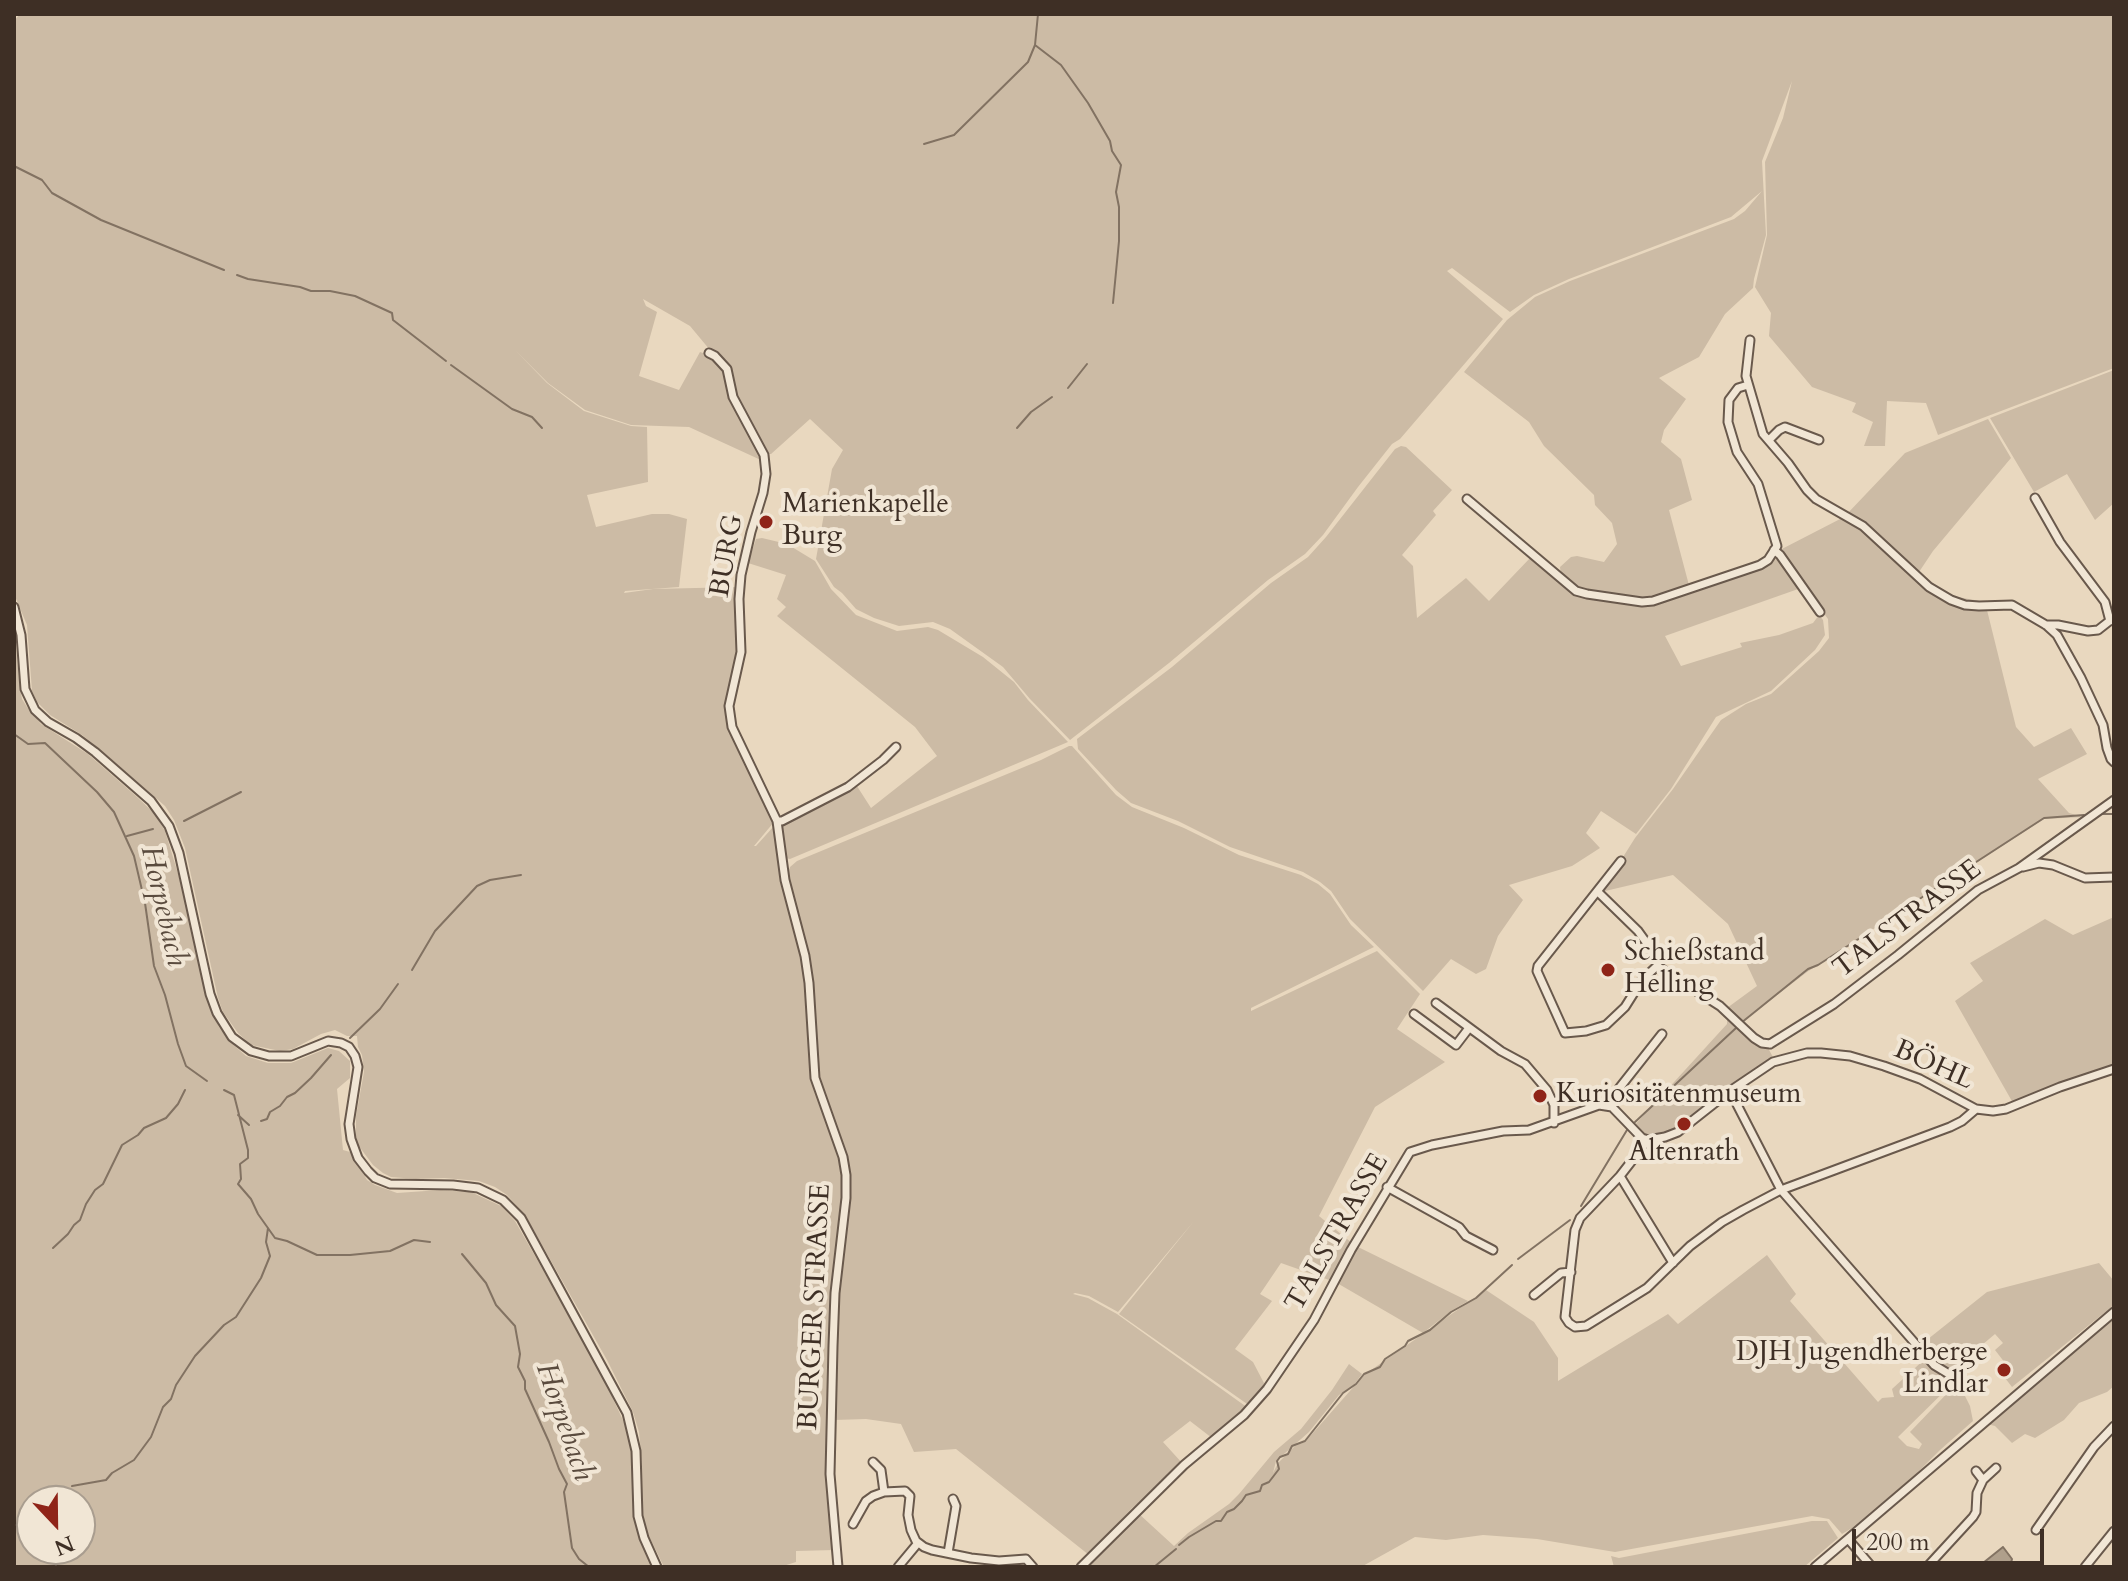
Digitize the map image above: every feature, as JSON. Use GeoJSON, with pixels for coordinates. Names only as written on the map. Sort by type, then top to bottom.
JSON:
{"type":"FeatureCollection","features":[{"type":"Feature","properties":{"kind":"street"},"geometry":{"type":"LineString","coordinates":[[1750,340],[1746,366],[1748,385],[1763,434],[1816,499],[1863,526],[1929,587],[1951,600],[1965,605],[2012,605],[2046,625],[2057,635],[2081,678],[2103,725],[2107,748],[2114,762]]}},
{"type":"Feature","properties":{"kind":"street","name":"BURG"},"geometry":{"type":"LineString","coordinates":[[709,353],[727,369],[733,397],[764,455],[766,474],[763,493],[741,575],[741,652],[729,706],[732,727],[777,821],[783,864]]}},
{"type":"Feature","properties":{"kind":"street"},"geometry":{"type":"LineString","coordinates":[[1467,499],[1576,591],[1587,594],[1653,601],[1760,565],[1768,560],[1777,546],[1758,484],[1737,452],[1728,422],[1729,400],[1738,388],[1748,385]]}},
{"type":"Feature","properties":{"kind":"street"},"geometry":{"type":"LineString","coordinates":[[1769,440],[1785,427],[1819,440]]}},
{"type":"Feature","properties":{"kind":"street"},"geometry":{"type":"LineString","coordinates":[[2035,498],[2060,542],[2105,602],[2112,619],[2098,630],[2088,631],[2046,625]]}},
{"type":"Feature","properties":{"kind":"street"},"geometry":{"type":"LineString","coordinates":[[1774,550],[1820,612]]}},
{"type":"Feature","properties":{"kind":"street"},"geometry":{"type":"LineString","coordinates":[[14,607],[21,635],[25,689],[35,710],[95,752],[151,801],[169,826],[179,853],[210,994],[217,1013],[232,1037],[251,1051],[269,1056],[291,1056],[328,1041],[349,1047],[358,1067],[349,1124],[351,1139],[354,1151],[375,1178],[390,1184],[478,1188],[503,1200],[521,1218],[627,1413],[636,1451],[638,1516],[657,1567]]}},
{"type":"Feature","properties":{"kind":"street"},"geometry":{"type":"LineString","coordinates":[[777,821],[848,787],[896,747]]}},
{"type":"Feature","properties":{"kind":"street","name":"TALSTRASSE"},"geometry":{"type":"LineString","coordinates":[[1770,1044],[1834,1004],[1978,890],[2019,868],[2114,800]]}},
{"type":"Feature","properties":{"kind":"street"},"geometry":{"type":"LineString","coordinates":[[1598,892],[1638,931],[1656,956],[1657,966],[1642,980],[1625,1007],[1606,1025],[1565,1033],[1537,971],[1538,966],[1621,861]]}},
{"type":"Feature","properties":{"kind":"street"},"geometry":{"type":"LineString","coordinates":[[2019,868],[2039,863],[2053,865],[2085,878],[2114,877]]}},
{"type":"Feature","properties":{"kind":"street","name":"BURGER STRASSE"},"geometry":{"type":"LineString","coordinates":[[783,864],[805,956],[815,1078],[843,1157],[846,1175],[832,1360],[830,1474],[838,1567]]}},
{"type":"Feature","properties":{"kind":"street"},"geometry":{"type":"LineString","coordinates":[[1657,966],[1706,995],[1754,1038],[1770,1044],[1777,1060],[1730,1091],[1678,1132],[1648,1140],[1642,1138],[1612,1107],[1617,1091],[1662,1034]]}},
{"type":"Feature","properties":{"kind":"street"},"geometry":{"type":"LineString","coordinates":[[1436,1003],[1501,1051],[1525,1064],[1547,1090],[1554,1105],[1554,1123]]}},
{"type":"Feature","properties":{"kind":"street"},"geometry":{"type":"LineString","coordinates":[[1414,1014],[1456,1045],[1469,1028]]}},
{"type":"Feature","properties":{"kind":"street","name":"BÖHL"},"geometry":{"type":"LineString","coordinates":[[1777,1060],[1807,1053],[1850,1056],[1920,1079],[1976,1109],[1993,1111],[2114,1069]]}},
{"type":"Feature","properties":{"kind":"street"},"geometry":{"type":"LineString","coordinates":[[1730,1091],[1781,1190],[1934,1365],[1957,1379]]}},
{"type":"Feature","properties":{"kind":"street","name":"TALSTRASSE"},"geometry":{"type":"LineString","coordinates":[[1081,1567],[1184,1465],[1244,1415],[1267,1389],[1314,1320],[1387,1187],[1410,1152],[1503,1131],[1529,1130],[1599,1105],[1612,1107]]}},
{"type":"Feature","properties":{"kind":"street"},"geometry":{"type":"LineString","coordinates":[[1648,1140],[1620,1176],[1580,1218],[1575,1230],[1565,1317],[1575,1327],[1586,1326],[1647,1288],[1690,1246],[1722,1222],[1781,1190],[1950,1127],[1976,1109]]}},
{"type":"Feature","properties":{"kind":"street"},"geometry":{"type":"LineString","coordinates":[[1620,1176],[1673,1263]]}},
{"type":"Feature","properties":{"kind":"street"},"geometry":{"type":"LineString","coordinates":[[1387,1187],[1459,1227],[1466,1236],[1493,1250]]}},
{"type":"Feature","properties":{"kind":"street"},"geometry":{"type":"LineString","coordinates":[[1534,1295],[1561,1273],[1571,1272]]}},
{"type":"Feature","properties":{"kind":"street"},"geometry":{"type":"LineString","coordinates":[[1815,1567],[2114,1312]]}},
{"type":"Feature","properties":{"kind":"street"},"geometry":{"type":"LineString","coordinates":[[2036,1530],[2094,1447],[2114,1426]]}},
{"type":"Feature","properties":{"kind":"street"},"geometry":{"type":"LineString","coordinates":[[873,1462],[881,1470],[884,1492]]}},
{"type":"Feature","properties":{"kind":"street"},"geometry":{"type":"LineString","coordinates":[[1927,1567],[1973,1517],[1977,1493],[1983,1480],[1996,1468]]}},
{"type":"Feature","properties":{"kind":"street"},"geometry":{"type":"LineString","coordinates":[[1976,1471],[1983,1480]]}},
{"type":"Feature","properties":{"kind":"street"},"geometry":{"type":"LineString","coordinates":[[853,1524],[866,1501],[884,1492],[908,1493],[909,1522],[918,1543],[970,1563],[1026,1559],[1033,1567]]}},
{"type":"Feature","properties":{"kind":"street"},"geometry":{"type":"LineString","coordinates":[[948,1553],[956,1506],[953,1499]]}},
{"type":"Feature","properties":{"kind":"street"},"geometry":{"type":"LineString","coordinates":[[2085,1567],[2114,1531]]}},
{"type":"Feature","properties":{"kind":"street"},"geometry":{"type":"LineString","coordinates":[[1848,1539],[1872,1567]]}},
{"type":"Feature","properties":{"kind":"street"},"geometry":{"type":"LineString","coordinates":[[898,1567],[918,1543]]}},
{"type":"Feature","properties":{"kind":"shaded area"},"geometry":{"type":"Polygon","coordinates":[[[20,14],[2114,14],[2114,368],[1938,435],[1926,403],[1887,401],[1885,446],[1864,446],[1873,422],[1852,412],[1856,403],[1812,387],[1769,336],[1771,313],[1755,287],[1767,235],[1765,162],[1783,118],[1792,81],[1762,161],[1766,235],[1753,288],[1725,314],[1699,357],[1659,378],[1686,399],[1664,430],[1661,442],[1681,459],[1692,500],[1669,510],[1690,589],[1642,601],[1577,589],[1561,575],[1560,567],[1571,557],[1604,562],[1617,544],[1612,523],[1595,505],[1594,495],[1544,446],[1529,422],[1464,372],[1507,320],[1535,297],[1734,219],[1762,191],[1731,217],[1569,279],[1534,295],[1510,312],[1452,268],[1447,271],[1503,319],[1400,439],[1392,444],[1305,554],[1268,580],[1070,740],[1003,667],[950,629],[933,622],[899,626],[874,618],[856,609],[834,587],[816,559],[832,469],[843,450],[810,419],[771,454],[765,454],[740,410],[728,369],[690,326],[643,299],[646,306],[657,312],[639,376],[679,390],[700,352],[714,357],[726,369],[732,396],[763,461],[689,427],[631,425],[585,410],[548,383],[515,350],[547,383],[584,411],[631,426],[647,427],[648,482],[587,495],[596,527],[652,514],[669,514],[687,519],[679,587],[625,591],[624,593],[653,589],[739,587],[740,638],[728,707],[774,822],[754,846],[774,826],[807,984],[810,1054],[840,1155],[844,1180],[831,1318],[834,1550],[796,1551],[796,1562],[780,1567],[664,1567],[643,1518],[642,1463],[639,1432],[633,1412],[525,1215],[507,1195],[479,1181],[391,1177],[373,1165],[358,1145],[356,1137],[356,1116],[364,1072],[357,1036],[347,1036],[335,1030],[293,1049],[280,1051],[251,1045],[238,1033],[223,1012],[218,998],[185,848],[174,820],[165,806],[102,751],[50,715],[37,702],[32,691],[27,625],[14,594],[14,21],[20,14]]]}},
{"type":"Feature","properties":{"kind":"shaded area"},"geometry":{"type":"Polygon","coordinates":[[[2114,370],[2114,503],[2095,520],[2067,474],[2034,492],[1990,418],[2114,370]]]}},
{"type":"Feature","properties":{"kind":"shaded area"},"geometry":{"type":"Polygon","coordinates":[[[1988,419],[2011,458],[1933,551],[1917,575],[1846,515],[1905,453],[1988,419]]]}},
{"type":"Feature","properties":{"kind":"shaded area"},"geometry":{"type":"Polygon","coordinates":[[[1406,447],[1452,490],[1433,511],[1436,515],[1402,555],[1413,566],[1417,618],[1466,578],[1489,601],[1531,557],[1575,591],[1641,604],[1775,559],[1780,560],[1801,588],[1665,636],[1681,666],[1742,647],[1740,643],[1779,635],[1813,623],[1819,615],[1825,635],[1815,650],[1771,691],[1716,717],[1671,789],[1636,834],[1601,811],[1586,833],[1600,848],[1572,866],[1509,885],[1523,900],[1498,936],[1486,969],[1476,974],[1451,959],[1423,991],[1350,919],[1331,891],[1320,882],[1303,872],[1230,847],[1178,821],[1131,803],[1078,749],[1077,739],[1172,667],[1271,583],[1308,557],[1395,449],[1406,447]]]}},
{"type":"Feature","properties":{"kind":"shaded area"},"geometry":{"type":"Polygon","coordinates":[[[1844,517],[1862,527],[1928,588],[1985,602],[2016,727],[2034,747],[2071,728],[2087,754],[2038,779],[2069,813],[2083,817],[2044,819],[1807,972],[1742,1022],[1727,1008],[1757,986],[1728,924],[1673,875],[1601,892],[1635,838],[1721,720],[1746,704],[1771,694],[1819,651],[1829,638],[1828,619],[1778,551],[1844,517]]]}},
{"type":"Feature","properties":{"kind":"shaded area"},"geometry":{"type":"Polygon","coordinates":[[[756,539],[787,544],[815,561],[831,589],[856,615],[897,631],[928,627],[938,630],[983,657],[1014,682],[1068,742],[790,859],[786,858],[780,826],[784,821],[855,783],[871,808],[937,756],[915,727],[777,616],[786,607],[777,599],[786,575],[748,563],[756,539]]]}},
{"type":"Feature","properties":{"kind":"shaded area"},"geometry":{"type":"Polygon","coordinates":[[[14,623],[19,680],[22,699],[27,707],[41,724],[88,754],[136,796],[155,814],[165,831],[183,890],[209,1006],[228,1040],[246,1056],[268,1063],[291,1063],[328,1048],[339,1051],[350,1061],[350,1078],[337,1089],[343,1150],[350,1152],[367,1180],[397,1193],[440,1190],[471,1192],[501,1206],[515,1221],[597,1364],[627,1429],[632,1452],[633,1513],[652,1567],[14,1567],[14,623]]]}},
{"type":"Feature","properties":{"kind":"shaded area"},"geometry":{"type":"Polygon","coordinates":[[[1069,746],[1116,795],[1132,807],[1239,855],[1301,875],[1318,884],[1330,894],[1351,925],[1374,947],[1251,1008],[1251,1011],[1377,951],[1420,994],[1397,1029],[1445,1062],[1375,1107],[1319,1216],[1352,1243],[1332,1281],[1281,1263],[1260,1294],[1272,1301],[1235,1349],[1253,1362],[1265,1385],[1250,1406],[1119,1314],[1194,1221],[1118,1312],[1089,1296],[1073,1294],[1088,1298],[1117,1314],[1248,1408],[1212,1438],[1190,1421],[1163,1442],[1183,1464],[1132,1508],[1089,1555],[956,1449],[914,1452],[901,1424],[866,1419],[834,1420],[836,1311],[848,1182],[816,1078],[811,985],[787,876],[790,867],[797,861],[1069,746]]]}},
{"type":"Feature","properties":{"kind":"shaded area"},"geometry":{"type":"Polygon","coordinates":[[[2114,917],[2114,1067],[2013,1103],[1955,1001],[1983,981],[1970,963],[2045,919],[2073,935],[2114,917]]]}},
{"type":"Feature","properties":{"kind":"shaded area"},"geometry":{"type":"Polygon","coordinates":[[[1727,1017],[1754,1041],[1768,1048],[1774,1059],[1681,1127],[1664,1136],[1648,1138],[1642,1135],[1633,1127],[1727,1024],[1727,1017]]]}},
{"type":"Feature","properties":{"kind":"shaded area"},"geometry":{"type":"Polygon","coordinates":[[[1356,1246],[1468,1301],[1423,1333],[1337,1283],[1356,1246]]]}},
{"type":"Feature","properties":{"kind":"shaded area"},"geometry":{"type":"Polygon","coordinates":[[[1767,1255],[1796,1294],[1790,1301],[1878,1402],[1882,1398],[1894,1397],[1892,1389],[1927,1357],[1918,1347],[1987,1292],[2099,1263],[2114,1281],[2114,1305],[2012,1387],[2005,1378],[2012,1372],[1995,1350],[2003,1343],[1995,1334],[1950,1372],[1957,1379],[1898,1437],[1907,1446],[1919,1449],[1922,1444],[1910,1432],[1958,1382],[1970,1406],[1973,1421],[1916,1474],[1842,1534],[1829,1519],[1812,1516],[1615,1552],[1537,1539],[1483,1535],[1446,1540],[1415,1537],[1361,1567],[1083,1567],[1138,1513],[1174,1546],[1239,1494],[1274,1452],[1301,1429],[1349,1364],[1362,1374],[1354,1385],[1339,1395],[1309,1432],[1276,1461],[1273,1473],[1278,1463],[1295,1446],[1305,1442],[1364,1375],[1486,1290],[1534,1322],[1558,1358],[1558,1381],[1668,1314],[1678,1324],[1767,1255]]]}},
{"type":"Feature","properties":{"kind":"shaded area"},"geometry":{"type":"Polygon","coordinates":[[[2114,1317],[2114,1386],[2107,1392],[2079,1403],[2064,1420],[2035,1438],[2025,1434],[2012,1443],[1995,1426],[1987,1424],[2114,1317]]]}},
{"type":"Feature","properties":{"kind":"shaded area"},"geometry":{"type":"Polygon","coordinates":[[[1812,1521],[1827,1521],[1838,1538],[1804,1567],[1614,1567],[1611,1556],[1619,1558],[1812,1521]]]}},
{"type":"Feature","properties":{"kind":"shaded area"},"geometry":{"type":"Polygon","coordinates":[[[2003,1547],[2012,1559],[2010,1567],[1978,1567],[2003,1547]]]}},
{"type":"Feature","properties":{"kind":"waterway"},"geometry":{"type":"LineString","coordinates":[[1038,14],[1035,45],[1061,65],[1088,103],[1121,165],[1116,192],[1119,241],[1113,303]]}},
{"type":"Feature","properties":{"kind":"waterway"},"geometry":{"type":"LineString","coordinates":[[924,144],[954,135],[1028,62],[1035,45]]}},
{"type":"Feature","properties":{"kind":"waterway"},"geometry":{"type":"LineString","coordinates":[[14,166],[42,180],[52,193],[101,220],[224,270]]}},
{"type":"Feature","properties":{"kind":"waterway"},"geometry":{"type":"LineString","coordinates":[[237,275],[311,291],[355,296],[392,313],[393,320],[446,361]]}},
{"type":"Feature","properties":{"kind":"waterway"},"geometry":{"type":"LineString","coordinates":[[1068,388],[1087,364]]}},
{"type":"Feature","properties":{"kind":"waterway"},"geometry":{"type":"LineString","coordinates":[[451,365],[512,409],[532,417],[542,428]]}},
{"type":"Feature","properties":{"kind":"waterway"},"geometry":{"type":"LineString","coordinates":[[1017,428],[1031,412],[1052,397]]}},
{"type":"Feature","properties":{"kind":"waterway","name":"Horpebach"},"geometry":{"type":"LineString","coordinates":[[14,734],[28,744],[45,743],[114,812],[134,856],[145,903],[154,966],[178,1044],[186,1066],[207,1081]]}},
{"type":"Feature","properties":{"kind":"waterway"},"geometry":{"type":"LineString","coordinates":[[184,821],[241,792]]}},
{"type":"Feature","properties":{"kind":"waterway"},"geometry":{"type":"LineString","coordinates":[[2101,814],[2114,814]]}},
{"type":"Feature","properties":{"kind":"waterway"},"geometry":{"type":"LineString","coordinates":[[1970,866],[2044,818],[2084,815]]}},
{"type":"Feature","properties":{"kind":"waterway"},"geometry":{"type":"LineString","coordinates":[[127,836],[153,829]]}},
{"type":"Feature","properties":{"kind":"waterway"},"geometry":{"type":"LineString","coordinates":[[1876,928],[1963,870]]}},
{"type":"Feature","properties":{"kind":"waterway"},"geometry":{"type":"LineString","coordinates":[[412,970],[435,931],[477,886],[490,880],[521,875]]}},
{"type":"Feature","properties":{"kind":"waterway"},"geometry":{"type":"LineString","coordinates":[[1741,1023],[1808,969],[1871,931]]}},
{"type":"Feature","properties":{"kind":"waterway"},"geometry":{"type":"LineString","coordinates":[[350,1038],[380,1009],[398,984]]}},
{"type":"Feature","properties":{"kind":"waterway"},"geometry":{"type":"LineString","coordinates":[[1635,1122],[1736,1028]]}},
{"type":"Feature","properties":{"kind":"waterway"},"geometry":{"type":"LineString","coordinates":[[261,1121],[311,1078],[331,1055]]}},
{"type":"Feature","properties":{"kind":"waterway"},"geometry":{"type":"LineString","coordinates":[[53,1248],[80,1220],[86,1204],[103,1184],[122,1145],[144,1128],[166,1118],[185,1090]]}},
{"type":"Feature","properties":{"kind":"waterway","name":"Horpebach"},"geometry":{"type":"LineString","coordinates":[[224,1090],[234,1095],[248,1150],[248,1158],[240,1164],[241,1179],[238,1184],[275,1238],[317,1255],[390,1251],[414,1240],[430,1242]]}},
{"type":"Feature","properties":{"kind":"waterway","name":"Horpebach"},"geometry":{"type":"LineString","coordinates":[[238,1115],[249,1125]]}},
{"type":"Feature","properties":{"kind":"waterway"},"geometry":{"type":"LineString","coordinates":[[1581,1206],[1627,1130]]}},
{"type":"Feature","properties":{"kind":"waterway"},"geometry":{"type":"LineString","coordinates":[[1518,1259],[1570,1220]]}},
{"type":"Feature","properties":{"kind":"waterway"},"geometry":{"type":"LineString","coordinates":[[78,1485],[106,1480],[134,1460],[151,1437],[163,1407],[171,1399],[176,1385],[195,1356],[224,1325],[236,1317],[261,1278],[270,1256],[266,1242],[268,1228]]}},
{"type":"Feature","properties":{"kind":"waterway","name":"Horpebach"},"geometry":{"type":"LineString","coordinates":[[462,1254],[486,1283],[496,1305],[515,1326],[520,1354],[518,1367],[525,1381],[525,1389],[567,1484],[564,1492],[572,1548],[589,1567]]}},
{"type":"Feature","properties":{"kind":"waterway"},"geometry":{"type":"LineString","coordinates":[[1179,1545],[1216,1521],[1221,1521],[1246,1495],[1260,1491],[1262,1485],[1269,1482],[1279,1469],[1277,1461],[1280,1457],[1288,1454],[1292,1446],[1305,1441],[1343,1393],[1364,1374],[1380,1367],[1385,1359],[1408,1341],[1430,1330],[1451,1312],[1476,1298],[1512,1265]]}},
{"type":"Feature","properties":{"kind":"waterway"},"geometry":{"type":"LineString","coordinates":[[1154,1567],[1176,1549]]}},
{"type":"Feature","properties":{"kind":"place","name":"Marienkapelle Burg"},"geometry":{"type":"Point","coordinates":[766,522]}},
{"type":"Feature","properties":{"kind":"place","name":"Schießstand Helling"},"geometry":{"type":"Point","coordinates":[1608,970]}},
{"type":"Feature","properties":{"kind":"place","name":"Kuriositätenmuseum"},"geometry":{"type":"Point","coordinates":[1540,1096]}},
{"type":"Feature","properties":{"kind":"place","name":"Altenrath"},"geometry":{"type":"Point","coordinates":[1684,1124]}},
{"type":"Feature","properties":{"kind":"place","name":"DJH Jugendherberge Lindlar"},"geometry":{"type":"Point","coordinates":[2004,1370]}}]}
